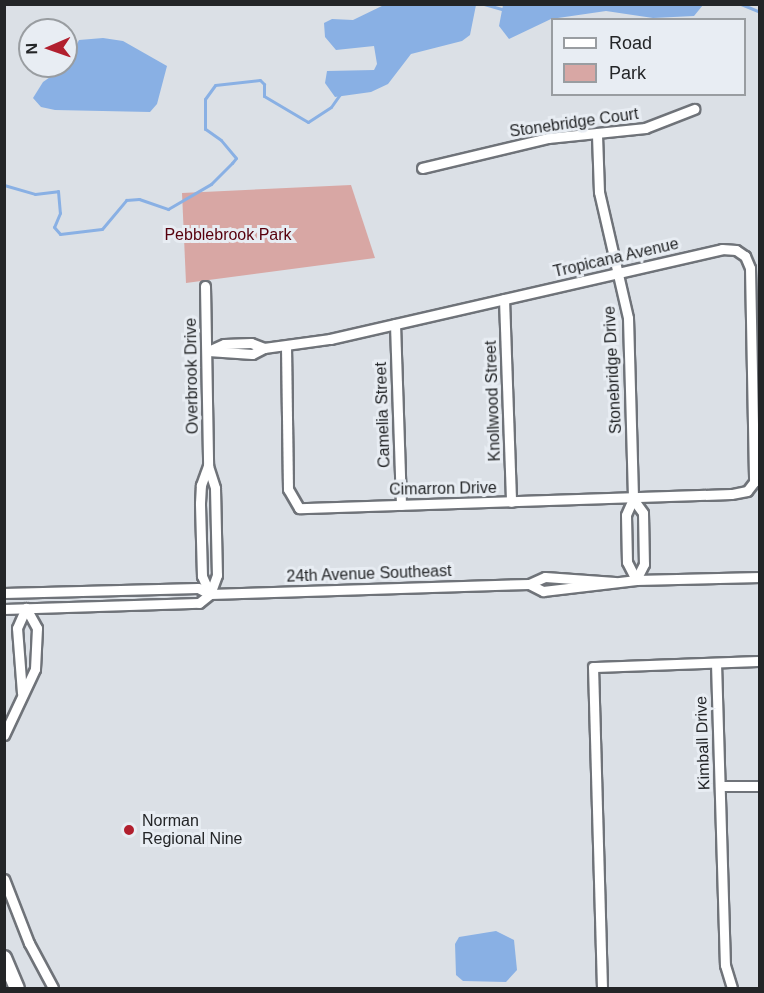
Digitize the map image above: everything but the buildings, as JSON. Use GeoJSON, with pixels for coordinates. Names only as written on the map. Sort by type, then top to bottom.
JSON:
{"type":"FeatureCollection","features":[{"type":"Feature","properties":{"kind":"highway"},"geometry":{"type":"LineString","coordinates":[[4,958],[17,988]]}},
{"type":"Feature","properties":{"kind":"street","name":"Stonebridge Court"},"geometry":{"type":"LineString","coordinates":[[422,168],[548,138],[597,135],[645,128],[694,109]]}},
{"type":"Feature","properties":{"kind":"street","name":"Stonebridge Drive"},"geometry":{"type":"LineString","coordinates":[[597,135],[599,192],[618,274],[629,338],[633,499],[626,515],[627,562],[636,580]]}},
{"type":"Feature","properties":{"kind":"street","name":"Tropicana Avenue"},"geometry":{"type":"LineString","coordinates":[[208,351],[252,354],[264,348],[286,346],[395,324],[722,249],[736,250],[745,256],[750,268],[756,462],[751,487]]}},
{"type":"Feature","properties":{"kind":"street","name":"Overbrook Drive"},"geometry":{"type":"LineString","coordinates":[[205,286],[208,351],[208,466],[215,488],[217,575],[210,594]]}},
{"type":"Feature","properties":{"kind":"street","name":"Knollwood Street"},"geometry":{"type":"LineString","coordinates":[[504,299],[511,502]]}},
{"type":"Feature","properties":{"kind":"street","name":"Camelia Street"},"geometry":{"type":"LineString","coordinates":[[395,324],[401,505]]}},
{"type":"Feature","properties":{"kind":"street","name":"Cimarron Drive"},"geometry":{"type":"LineString","coordinates":[[286,346],[288,489],[295,505],[305,509],[633,499],[731,494],[751,487]]}},
{"type":"Feature","properties":{"kind":"street","name":"Overbrook Drive"},"geometry":{"type":"LineString","coordinates":[[208,466],[201,484],[202,576],[210,594]]}},
{"type":"Feature","properties":{"kind":"street","name":"Stonebridge Drive"},"geometry":{"type":"LineString","coordinates":[[633,499],[643,513],[644,564],[636,580]]}},
{"type":"Feature","properties":{"kind":"street","name":"24th Avenue Southeast"},"geometry":{"type":"LineString","coordinates":[[4,593],[198,588],[210,594],[529,584],[545,577],[615,582],[759,577]]}},
{"type":"Feature","properties":{"kind":"street","name":"24th Avenue Southeast"},"geometry":{"type":"LineString","coordinates":[[4,609],[199,603],[210,594]]}},
{"type":"Feature","properties":{"kind":"street"},"geometry":{"type":"LineString","coordinates":[[22,693],[17,628],[26,608]]}},
{"type":"Feature","properties":{"kind":"street"},"geometry":{"type":"LineString","coordinates":[[4,735],[34,669],[38,628],[26,608]]}},
{"type":"Feature","properties":{"kind":"street"},"geometry":{"type":"LineString","coordinates":[[603,988],[593,667],[759,661]]}},
{"type":"Feature","properties":{"kind":"street","name":"Kimball Drive"},"geometry":{"type":"LineString","coordinates":[[716,663],[725,965],[732,988]]}},
{"type":"Feature","properties":{"kind":"street"},"geometry":{"type":"LineString","coordinates":[[720,786],[759,786]]}},
{"type":"Feature","properties":{"kind":"street"},"geometry":{"type":"LineString","coordinates":[[4,879],[29,943],[53,988]]}},
{"type":"Feature","properties":{"kind":"green space","name":"Pebblebrook Park"},"geometry":{"type":"Polygon","coordinates":[[[351,185],[375,258],[186,283],[182,193],[351,185]]]}},
{"type":"Feature","properties":{"kind":"water"},"geometry":{"type":"Polygon","coordinates":[[[386,4],[476,5],[470,35],[462,41],[411,54],[388,84],[371,92],[335,97],[325,83],[327,71],[374,70],[377,64],[374,46],[336,50],[325,37],[324,23],[332,19],[353,20],[386,4]]]}},
{"type":"Feature","properties":{"kind":"water"},"geometry":{"type":"Polygon","coordinates":[[[503,4],[703,5],[694,16],[653,18],[606,11],[551,18],[509,39],[499,26],[503,4]]]}},
{"type":"Feature","properties":{"kind":"water"},"geometry":{"type":"Polygon","coordinates":[[[103,38],[123,41],[167,66],[157,104],[150,112],[55,110],[41,107],[33,98],[43,82],[49,78],[78,78],[79,40],[103,38]]]}},
{"type":"Feature","properties":{"kind":"water"},"geometry":{"type":"Polygon","coordinates":[[[496,931],[514,940],[517,970],[506,982],[463,981],[456,975],[455,944],[459,937],[496,931]]]}},
{"type":"Feature","properties":{"kind":"waterway"},"geometry":{"type":"LineString","coordinates":[[484,4],[505,10]]}},
{"type":"Feature","properties":{"kind":"waterway"},"geometry":{"type":"LineString","coordinates":[[741,4],[760,12]]}},
{"type":"Feature","properties":{"kind":"waterway"},"geometry":{"type":"LineString","coordinates":[[4,185],[35,194],[58,191],[60,213],[54,227],[60,234],[102,229],[126,200],[139,199],[168,209],[211,184],[236,158],[221,140],[205,129],[205,99],[215,85],[260,80],[264,84],[264,96],[308,122],[331,107],[340,94]]}},
{"type":"Feature","properties":{"kind":"place","name":"Norman Regional Nine"},"geometry":{"type":"Point","coordinates":[129,830]}}]}
